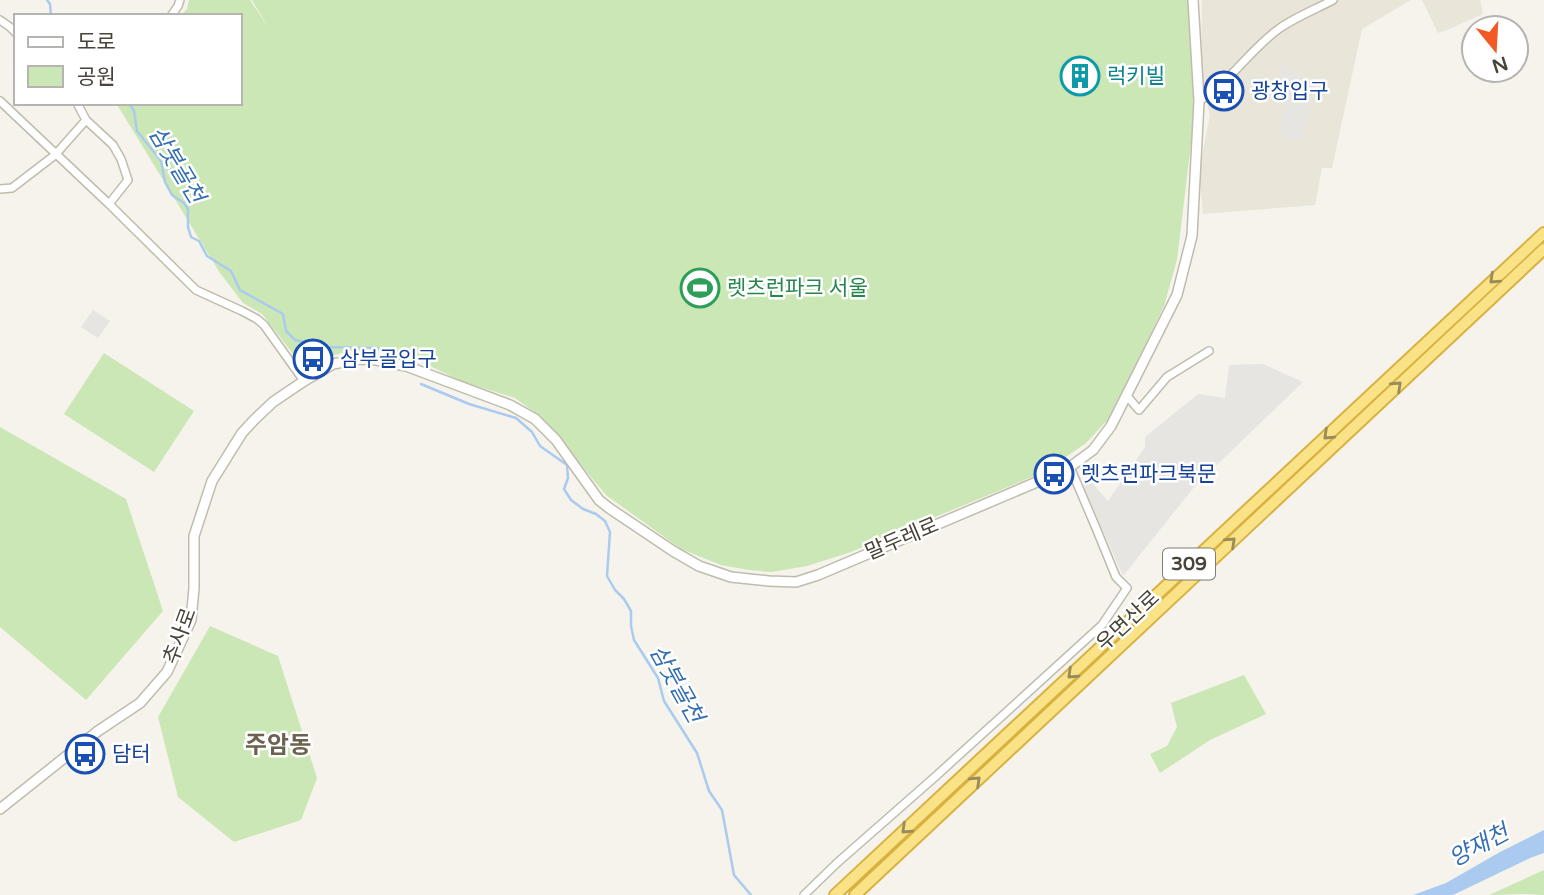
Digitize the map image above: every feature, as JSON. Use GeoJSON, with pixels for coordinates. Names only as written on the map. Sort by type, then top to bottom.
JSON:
{"type":"FeatureCollection","features":[{"type":"Feature","properties":{"kind":"highway","name":"우면산로"},"geometry":{"type":"LineString","coordinates":[[835,895],[1544,233]]}},
{"type":"Feature","properties":{"kind":"highway","name":"우면산로"},"geometry":{"type":"LineString","coordinates":[[855,895],[1544,249]]}},
{"type":"Feature","properties":{"kind":"street","name":"말두레로"},"geometry":{"type":"LineString","coordinates":[[304,381],[333,364],[360,359],[376,360],[406,366],[510,405],[535,419],[556,440],[599,500],[609,508],[699,566],[731,577],[796,582],[1044,479],[1070,467],[1093,450],[1111,426],[1177,295],[1192,236],[1199,101],[1193,0]]}},
{"type":"Feature","properties":{"kind":"street"},"geometry":{"type":"LineString","coordinates":[[1199,101],[1213,93],[1279,29],[1333,0]]}},
{"type":"Feature","properties":{"kind":"street"},"geometry":{"type":"LineString","coordinates":[[0,20],[14,31]]}},
{"type":"Feature","properties":{"kind":"street"},"geometry":{"type":"LineString","coordinates":[[0,101],[197,290],[242,311],[264,325],[304,381]]}},
{"type":"Feature","properties":{"kind":"street"},"geometry":{"type":"LineString","coordinates":[[80,105],[86,120],[113,145],[128,180],[109,204]]}},
{"type":"Feature","properties":{"kind":"street"},"geometry":{"type":"LineString","coordinates":[[0,189],[12,188],[55,155],[86,120]]}},
{"type":"Feature","properties":{"kind":"street"},"geometry":{"type":"LineString","coordinates":[[1127,396],[1139,410],[1167,377],[1209,351]]}},
{"type":"Feature","properties":{"kind":"street","name":"추사로"},"geometry":{"type":"LineString","coordinates":[[0,809],[98,731],[140,703],[167,673],[191,620],[194,536],[212,481],[242,433],[273,402],[304,381]]}},
{"type":"Feature","properties":{"kind":"street"},"geometry":{"type":"LineString","coordinates":[[804,895],[1102,625],[1127,587],[1115,577],[1070,467]]}},
{"type":"Feature","properties":{"kind":"shaded area"},"geometry":{"type":"Polygon","coordinates":[[[1202,0],[1411,0],[1362,29],[1332,168],[1322,168],[1315,205],[1203,214],[1199,171],[1210,115],[1201,77],[1202,0]]]}},
{"type":"Feature","properties":{"kind":"shaded area"},"geometry":{"type":"Polygon","coordinates":[[[1422,0],[1480,0],[1483,14],[1460,14],[1460,24],[1438,33],[1422,0]]]}},
{"type":"Feature","properties":{"kind":"shaded area"},"geometry":{"type":"Polygon","coordinates":[[[1282,64],[1298,75],[1307,89],[1314,92],[1302,141],[1279,135],[1285,96],[1279,81],[1282,64]]]}},
{"type":"Feature","properties":{"kind":"shaded area"},"geometry":{"type":"Polygon","coordinates":[[[93,310],[110,321],[98,338],[81,327],[93,310]]]}},
{"type":"Feature","properties":{"kind":"shaded area"},"geometry":{"type":"Polygon","coordinates":[[[1263,364],[1303,382],[1195,486],[1123,576],[1081,481],[1088,478],[1108,501],[1145,447],[1145,437],[1198,394],[1225,398],[1229,365],[1263,364]]]}},
{"type":"Feature","properties":{"kind":"green space","name":"렛츠런파크 서울"},"geometry":{"type":"Polygon","coordinates":[[[189,0],[250,0],[268,27],[252,0],[1190,0],[1195,85],[1192,135],[1177,260],[1164,306],[1114,413],[1086,443],[1044,472],[851,552],[807,566],[772,572],[721,565],[681,549],[606,495],[540,416],[515,398],[461,381],[422,362],[377,350],[349,351],[300,363],[262,314],[243,303],[220,273],[117,105],[242,105],[242,14],[182,14],[187,9],[189,0]]]}},
{"type":"Feature","properties":{"kind":"green space"},"geometry":{"type":"Polygon","coordinates":[[[104,353],[194,411],[154,472],[64,414],[104,353]]]}},
{"type":"Feature","properties":{"kind":"green space"},"geometry":{"type":"Polygon","coordinates":[[[0,427],[126,499],[163,611],[86,700],[0,627],[0,427]]]}},
{"type":"Feature","properties":{"kind":"green space"},"geometry":{"type":"Polygon","coordinates":[[[210,626],[278,656],[317,778],[301,820],[234,842],[178,797],[158,717],[210,626]]]}},
{"type":"Feature","properties":{"kind":"green space"},"geometry":{"type":"Polygon","coordinates":[[[1244,675],[1266,714],[1210,740],[1160,773],[1150,754],[1167,746],[1177,727],[1171,703],[1244,675]]]}},
{"type":"Feature","properties":{"kind":"green space"},"geometry":{"type":"Polygon","coordinates":[[[1544,870],[1544,895],[1489,895],[1544,870]]]}},
{"type":"Feature","properties":{"kind":"water"},"geometry":{"type":"Polygon","coordinates":[[[1544,830],[1544,853],[1453,895],[1413,895],[1446,883],[1544,830]]]}},
{"type":"Feature","properties":{"kind":"waterway","name":"삼붓골천"},"geometry":{"type":"LineString","coordinates":[[47,0],[51,14]]}},
{"type":"Feature","properties":{"kind":"waterway","name":"삼붓골천"},"geometry":{"type":"LineString","coordinates":[[130,105],[134,111],[137,131],[161,161],[165,182],[172,195],[188,209],[191,237],[199,241],[207,256],[231,271],[240,290],[283,314],[286,331],[295,340],[326,347],[377,348],[397,355]]}},
{"type":"Feature","properties":{"kind":"waterway","name":"삼붓골천"},"geometry":{"type":"LineString","coordinates":[[421,384],[469,404],[516,418],[532,432],[540,446],[567,465],[568,478],[564,489],[571,500],[605,521],[610,532],[607,576],[631,611],[634,640],[658,678],[664,701],[697,753],[709,791],[722,810],[734,875],[751,895]]}},
{"type":"Feature","properties":{"kind":"place","name":"럭키빌"},"geometry":{"type":"Point","coordinates":[1080,76]}},
{"type":"Feature","properties":{"kind":"place","name":"광창입구"},"geometry":{"type":"Point","coordinates":[1224,91]}},
{"type":"Feature","properties":{"kind":"place","name":"렛츠런파크 서울"},"geometry":{"type":"Point","coordinates":[700,288]}},
{"type":"Feature","properties":{"kind":"place","name":"삼부골입구"},"geometry":{"type":"Point","coordinates":[313,359]}},
{"type":"Feature","properties":{"kind":"place","name":"렛츠런파크북문"},"geometry":{"type":"Point","coordinates":[1054,474]}},
{"type":"Feature","properties":{"kind":"place","name":"담터"},"geometry":{"type":"Point","coordinates":[85,754]}},
{"type":"Feature","properties":{"kind":"district","name":"주암동"},"geometry":{"type":"Point","coordinates":[278,745]}},
{"type":"Feature","properties":{"kind":"water label","name":"양재천"},"geometry":{"type":"Point","coordinates":[1479,846]}}]}
